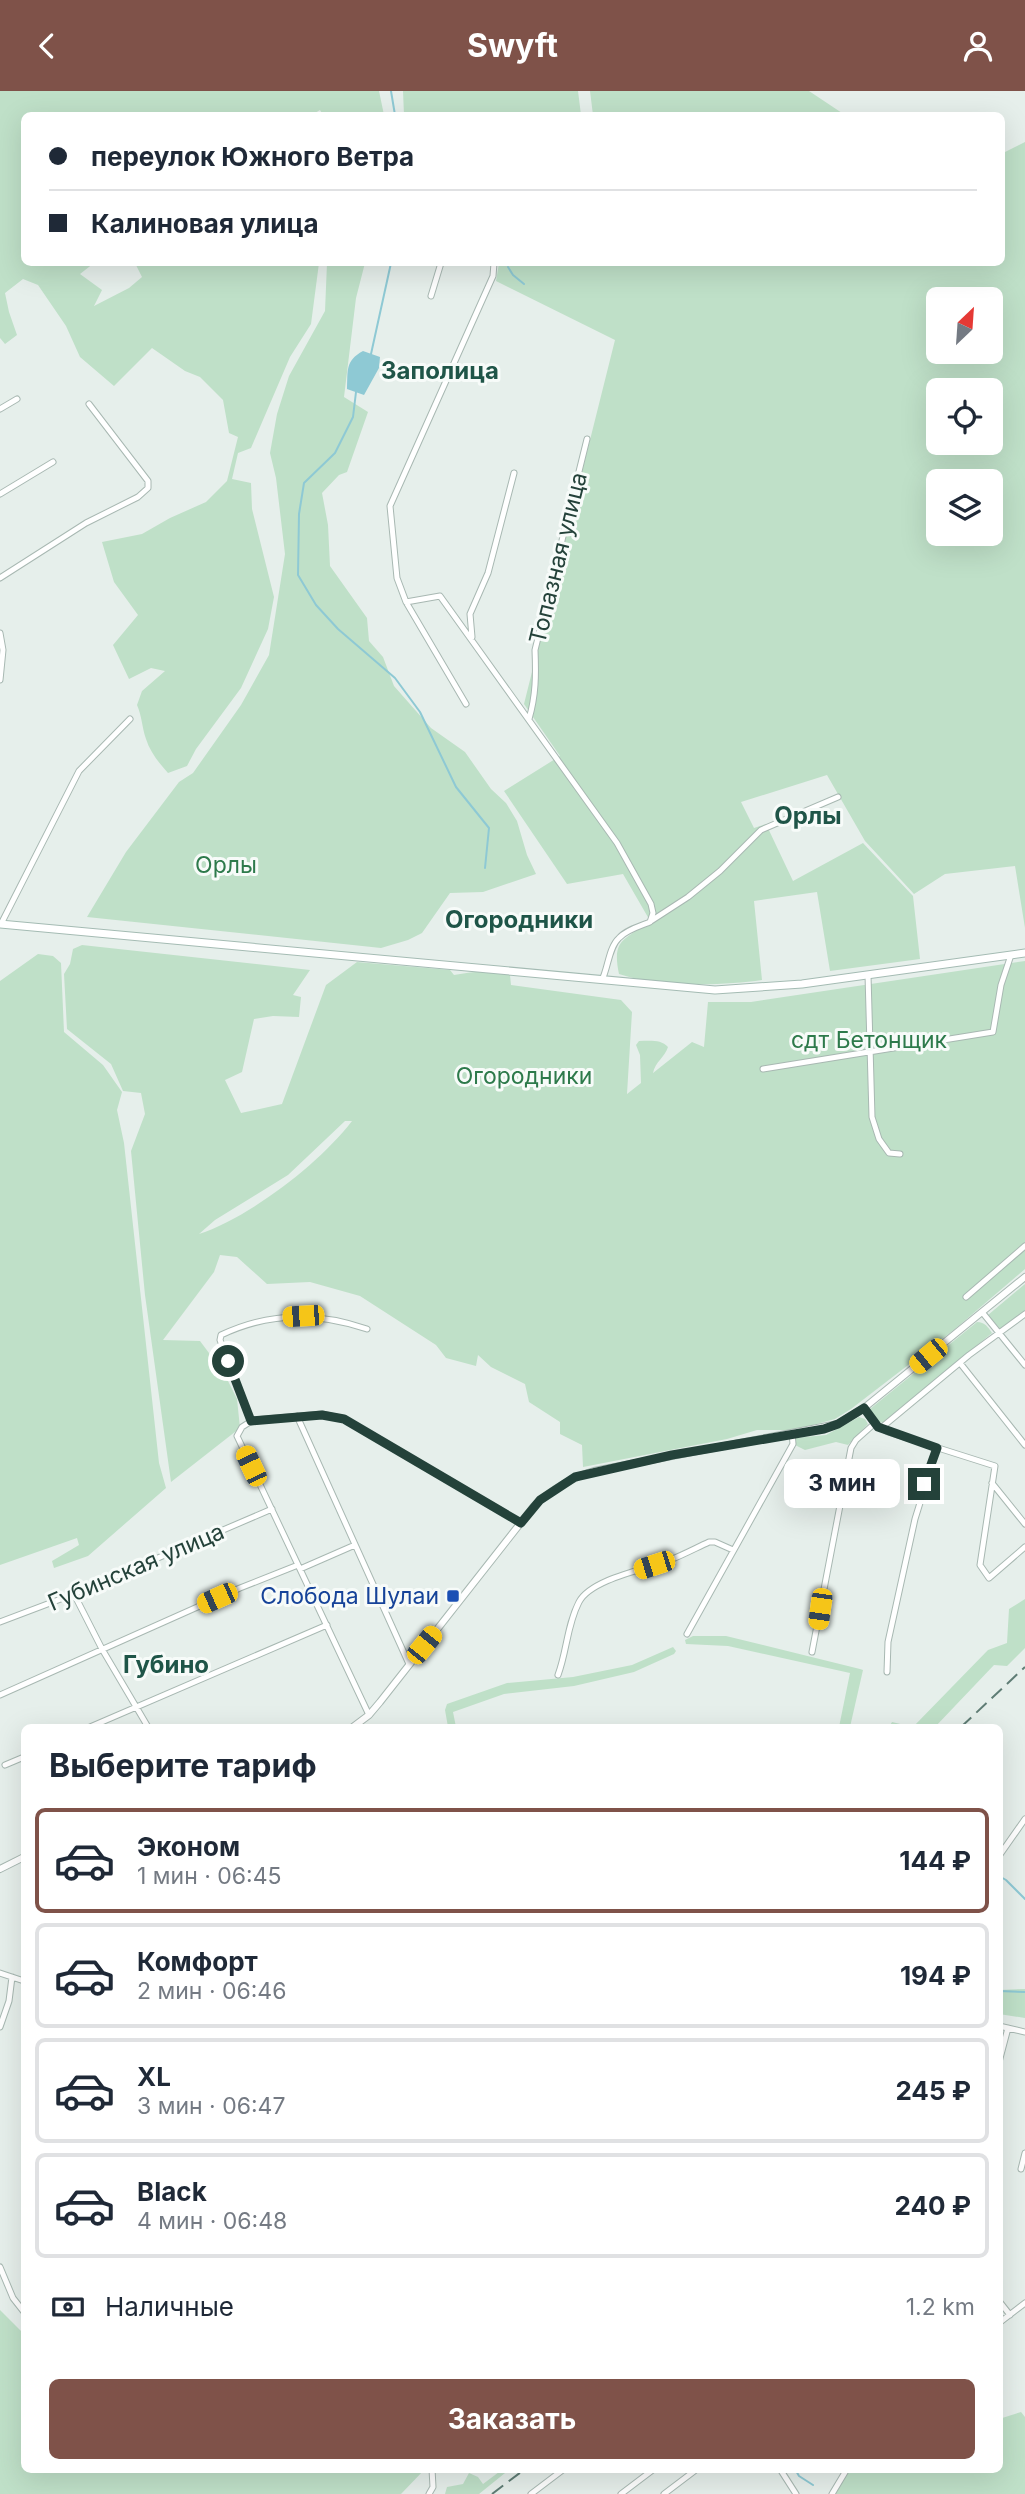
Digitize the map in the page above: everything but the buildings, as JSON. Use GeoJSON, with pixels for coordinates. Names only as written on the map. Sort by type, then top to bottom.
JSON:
{"type":"FeatureCollection","features":[{"type":"Feature","properties":{"kind":"main road"},"geometry":{"type":"LineString","coordinates":[[1,924],[715,990],[780,986],[1025,953]]}},
{"type":"Feature","properties":{"kind":"street"},"geometry":{"type":"LineString","coordinates":[[431,296],[440,266]]}},
{"type":"Feature","properties":{"kind":"street"},"geometry":{"type":"LineString","coordinates":[[466,704],[406,602],[397,578],[390,506],[493,276],[495,266]]}},
{"type":"Feature","properties":{"kind":"street"},"geometry":{"type":"LineString","coordinates":[[0,409],[17,399]]}},
{"type":"Feature","properties":{"kind":"street"},"geometry":{"type":"LineString","coordinates":[[0,578],[86,523],[138,497],[148,488],[149,481],[89,404]]}},
{"type":"Feature","properties":{"kind":"street","name":"Топазная улица"},"geometry":{"type":"LineString","coordinates":[[529,719],[535,700],[537,679],[535,650],[587,439]]}},
{"type":"Feature","properties":{"kind":"street"},"geometry":{"type":"LineString","coordinates":[[0,494],[53,462]]}},
{"type":"Feature","properties":{"kind":"street"},"geometry":{"type":"LineString","coordinates":[[472,639],[470,614],[488,573],[514,473]]}},
{"type":"Feature","properties":{"kind":"street"},"geometry":{"type":"LineString","coordinates":[[406,602],[440,596],[617,843],[651,904],[653,913],[650,922]]}},
{"type":"Feature","properties":{"kind":"street"},"geometry":{"type":"LineString","coordinates":[[0,633],[3,650],[0,680]]}},
{"type":"Feature","properties":{"kind":"street"},"geometry":{"type":"LineString","coordinates":[[1,924],[79,771],[130,719]]}},
{"type":"Feature","properties":{"kind":"street"},"geometry":{"type":"LineString","coordinates":[[603,980],[611,951],[618,938],[650,922],[688,897],[720,871],[761,829],[838,797]]}},
{"type":"Feature","properties":{"kind":"street"},"geometry":{"type":"LineString","coordinates":[[763,1069],[993,1032],[1001,985],[1011,955]]}},
{"type":"Feature","properties":{"kind":"street"},"geometry":{"type":"LineString","coordinates":[[869,975],[872,1117],[879,1139],[889,1153],[900,1154]]}},
{"type":"Feature","properties":{"kind":"street"},"geometry":{"type":"LineString","coordinates":[[966,1297],[1025,1245]]}},
{"type":"Feature","properties":{"kind":"street"},"geometry":{"type":"LineString","coordinates":[[357,1724],[369,1715],[540,1500],[575,1477],[672,1455],[838,1424],[864,1408],[1025,1277]]}},
{"type":"Feature","properties":{"kind":"street"},"geometry":{"type":"LineString","coordinates":[[982,1312],[1025,1365]]}},
{"type":"Feature","properties":{"kind":"street"},"geometry":{"type":"LineString","coordinates":[[881,1428],[1025,1314]]}},
{"type":"Feature","properties":{"kind":"street"},"geometry":{"type":"LineString","coordinates":[[251,1421],[220,1340],[221,1335],[257,1321],[303,1316],[340,1320],[367,1329]]}},
{"type":"Feature","properties":{"kind":"street"},"geometry":{"type":"LineString","coordinates":[[960,1363],[1025,1445]]}},
{"type":"Feature","properties":{"kind":"street"},"geometry":{"type":"LineString","coordinates":[[864,1408],[874,1424],[881,1428],[995,1466],[981,1565],[989,1578],[1025,1548]]}},
{"type":"Feature","properties":{"kind":"street"},"geometry":{"type":"LineString","coordinates":[[369,1715],[237,1436],[242,1427],[251,1421],[322,1415],[352,1423],[521,1523]]}},
{"type":"Feature","properties":{"kind":"street"},"geometry":{"type":"LineString","coordinates":[[297,1416],[409,1664]]}},
{"type":"Feature","properties":{"kind":"street"},"geometry":{"type":"LineString","coordinates":[[812,1652],[851,1448],[874,1424]]}},
{"type":"Feature","properties":{"kind":"street"},"geometry":{"type":"LineString","coordinates":[[687,1634],[793,1444],[792,1433]]}},
{"type":"Feature","properties":{"kind":"street"},"geometry":{"type":"LineString","coordinates":[[887,1672],[888,1641],[915,1519],[937,1448]]}},
{"type":"Feature","properties":{"kind":"street"},"geometry":{"type":"LineString","coordinates":[[992,1483],[1025,1524]]}},
{"type":"Feature","properties":{"kind":"street","name":"Губинская улица"},"geometry":{"type":"LineString","coordinates":[[0,1622],[74,1594],[272,1509]]}},
{"type":"Feature","properties":{"kind":"street"},"geometry":{"type":"LineString","coordinates":[[558,1675],[576,1609],[586,1592],[709,1542],[733,1550]]}},
{"type":"Feature","properties":{"kind":"street"},"geometry":{"type":"LineString","coordinates":[[0,1695],[240,1588],[355,1545]]}},
{"type":"Feature","properties":{"kind":"street"},"geometry":{"type":"LineString","coordinates":[[74,1594],[102,1649],[147,1724]]}},
{"type":"Feature","properties":{"kind":"street"},"geometry":{"type":"LineString","coordinates":[[97,1724],[327,1625]]}},
{"type":"Feature","properties":{"kind":"street"},"geometry":{"type":"LineString","coordinates":[[5,1765],[21,1757]]}},
{"type":"Feature","properties":{"kind":"street"},"geometry":{"type":"LineString","coordinates":[[1003,1850],[1025,1819]]}},
{"type":"Feature","properties":{"kind":"street"},"geometry":{"type":"LineString","coordinates":[[0,1869],[21,1858]]}},
{"type":"Feature","properties":{"kind":"street"},"geometry":{"type":"LineString","coordinates":[[0,1973],[21,1980]]}},
{"type":"Feature","properties":{"kind":"street"},"geometry":{"type":"LineString","coordinates":[[0,2027],[9,2001],[12,1977]]}},
{"type":"Feature","properties":{"kind":"street"},"geometry":{"type":"LineString","coordinates":[[1003,2027],[1025,2032]]}},
{"type":"Feature","properties":{"kind":"street"},"geometry":{"type":"LineString","coordinates":[[1003,2047],[1008,2028]]}},
{"type":"Feature","properties":{"kind":"street"},"geometry":{"type":"LineString","coordinates":[[1021,2169],[1025,2153]]}},
{"type":"Feature","properties":{"kind":"street"},"geometry":{"type":"LineString","coordinates":[[0,2267],[12,2298],[21,2308]]}},
{"type":"Feature","properties":{"kind":"street"},"geometry":{"type":"LineString","coordinates":[[1003,2320],[1025,2303]]}},
{"type":"Feature","properties":{"kind":"street"},"geometry":{"type":"LineString","coordinates":[[1003,2306],[1010,2315]]}},
{"type":"Feature","properties":{"kind":"street"},"geometry":{"type":"LineString","coordinates":[[429,2494],[433,2487],[432,2473]]}},
{"type":"Feature","properties":{"kind":"street"},"geometry":{"type":"LineString","coordinates":[[531,2494],[559,2473]]}},
{"type":"Feature","properties":{"kind":"street"},"geometry":{"type":"LineString","coordinates":[[621,2494],[649,2473]]}},
{"type":"Feature","properties":{"kind":"street"},"geometry":{"type":"LineString","coordinates":[[664,2494],[692,2473]]}},
{"type":"Feature","properties":{"kind":"street"},"geometry":{"type":"LineString","coordinates":[[783,2473],[796,2494]]}},
{"type":"Feature","properties":{"kind":"street"},"geometry":{"type":"LineString","coordinates":[[832,2494],[845,2473]]}},
{"type":"Feature","properties":{"kind":"green space"},"geometry":{"type":"Polygon","coordinates":[[[0,91],[379,91],[383,112],[21,112],[21,266],[90,266],[80,274],[102,290],[94,306],[129,288],[142,277],[136,266],[319,266],[311,324],[290,357],[251,448],[238,453],[232,479],[251,483],[252,509],[274,597],[268,629],[241,688],[196,749],[187,766],[168,773],[148,744],[137,705],[142,691],[165,671],[151,668],[129,679],[113,645],[138,615],[114,582],[102,542],[142,534],[206,502],[227,481],[238,437],[229,433],[223,400],[200,377],[185,371],[152,348],[114,386],[80,357],[66,326],[38,285],[23,279],[5,293],[17,335],[5,344],[0,338],[0,91]]]}},
{"type":"Feature","properties":{"kind":"green space"},"geometry":{"type":"Polygon","coordinates":[[[403,91],[578,91],[581,112],[404,112],[403,91]]]}},
{"type":"Feature","properties":{"kind":"green space"},"geometry":{"type":"Polygon","coordinates":[[[590,91],[809,91],[840,112],[593,112],[590,91]]]}},
{"type":"Feature","properties":{"kind":"green space"},"geometry":{"type":"Polygon","coordinates":[[[1025,142],[1025,928],[1015,866],[945,874],[914,894],[865,841],[827,775],[741,802],[754,828],[766,824],[793,881],[863,843],[913,896],[920,959],[830,971],[817,892],[754,901],[762,980],[690,984],[652,981],[619,974],[619,946],[649,919],[623,874],[567,884],[504,791],[560,756],[524,704],[615,340],[496,281],[498,266],[1005,266],[1005,152],[1025,142]]]}},
{"type":"Feature","properties":{"kind":"green space"},"geometry":{"type":"Polygon","coordinates":[[[327,266],[364,266],[356,298],[344,397],[368,412],[347,472],[339,475],[322,493],[328,525],[330,566],[367,618],[369,641],[383,657],[394,686],[431,728],[465,752],[491,789],[506,803],[517,821],[536,874],[483,892],[450,893],[422,933],[381,948],[87,917],[126,852],[179,782],[193,773],[241,705],[269,655],[285,554],[276,478],[270,453],[277,414],[289,376],[325,311],[327,266]]]}},
{"type":"Feature","properties":{"kind":"green space","name":"сдт Бетонщик"},"geometry":{"type":"Polygon","coordinates":[[[82,945],[310,970],[293,995],[301,997],[299,1017],[273,1016],[254,1019],[242,1072],[225,1080],[241,1113],[282,1104],[326,985],[357,962],[450,970],[454,975],[496,972],[510,975],[511,985],[621,1000],[632,1012],[627,1094],[641,1083],[640,1055],[636,1045],[639,1041],[658,1042],[668,1047],[653,1073],[692,1042],[704,1047],[708,1002],[751,1002],[1025,961],[1025,1269],[955,1329],[835,1419],[789,1430],[757,1430],[727,1439],[583,1467],[582,1445],[560,1434],[560,1422],[529,1402],[525,1384],[491,1367],[478,1355],[476,1366],[446,1358],[436,1345],[360,1296],[310,1282],[267,1284],[237,1257],[220,1255],[214,1272],[163,1340],[200,1341],[224,1373],[237,1399],[240,1428],[171,1482],[145,1295],[131,1151],[145,1114],[141,1093],[123,1091],[111,1064],[67,1029],[64,974],[70,964],[73,949],[82,945]],[[345,1121],[288,1175],[215,1220],[199,1234],[240,1215],[282,1187],[338,1138],[352,1121],[345,1121]]]}},
{"type":"Feature","properties":{"kind":"green space"},"geometry":{"type":"Polygon","coordinates":[[[38,954],[53,956],[61,963],[64,1032],[103,1065],[122,1092],[117,1110],[124,1143],[159,1463],[166,1488],[88,1556],[54,1568],[52,1561],[79,1545],[77,1538],[0,1565],[0,981],[38,954]]]}},
{"type":"Feature","properties":{"kind":"green space"},"geometry":{"type":"Polygon","coordinates":[[[1025,1284],[1025,1311],[1001,1330],[988,1315],[1025,1284]]]}},
{"type":"Feature","properties":{"kind":"green space"},"geometry":{"type":"Polygon","coordinates":[[[977,1322],[984,1324],[992,1333],[883,1423],[873,1419],[870,1409],[977,1322]]]}},
{"type":"Feature","properties":{"kind":"green space"},"geometry":{"type":"Polygon","coordinates":[[[859,1417],[865,1419],[868,1424],[848,1445],[836,1442],[805,1450],[795,1445],[795,1438],[826,1435],[859,1417]]]}},
{"type":"Feature","properties":{"kind":"green space"},"geometry":{"type":"Polygon","coordinates":[[[1025,1599],[1025,1648],[1007,1666],[994,1665],[938,1724],[916,1724],[988,1650],[1007,1643],[1009,1609],[1025,1599]]]}},
{"type":"Feature","properties":{"kind":"green space"},"geometry":{"type":"Polygon","coordinates":[[[693,1636],[726,1636],[863,1670],[851,1724],[840,1724],[850,1673],[728,1646],[686,1644],[685,1640],[693,1636]]]}},
{"type":"Feature","properties":{"kind":"green space"},"geometry":{"type":"Polygon","coordinates":[[[673,1647],[676,1651],[634,1672],[574,1686],[504,1694],[453,1712],[455,1724],[447,1724],[445,1710],[447,1704],[507,1683],[573,1677],[632,1665],[673,1647]]]}},
{"type":"Feature","properties":{"kind":"green space"},"geometry":{"type":"Polygon","coordinates":[[[1025,1989],[1025,2018],[1003,2015],[1003,1990],[1025,1989]]]}},
{"type":"Feature","properties":{"kind":"green space"},"geometry":{"type":"Polygon","coordinates":[[[0,2310],[21,2331],[21,2473],[421,2473],[401,2494],[0,2494],[0,2310]]]}},
{"type":"Feature","properties":{"kind":"green space"},"geometry":{"type":"Polygon","coordinates":[[[1021,2412],[1025,2417],[1025,2494],[835,2494],[845,2473],[1003,2473],[1003,2418],[1021,2412]]]}},
{"type":"Feature","properties":{"kind":"green space"},"geometry":{"type":"Polygon","coordinates":[[[469,2473],[478,2477],[483,2484],[498,2473],[505,2473],[479,2494],[445,2494],[447,2487],[463,2484],[469,2473]]]}},
{"type":"Feature","properties":{"kind":"water"},"geometry":{"type":"Polygon","coordinates":[[[363,351],[380,357],[379,368],[364,395],[347,389],[350,362],[363,351]]]}},
{"type":"Feature","properties":{"kind":"waterway"},"geometry":{"type":"LineString","coordinates":[[391,91],[394,112]]}},
{"type":"Feature","properties":{"kind":"waterway"},"geometry":{"type":"LineString","coordinates":[[371,354],[390,266]]}},
{"type":"Feature","properties":{"kind":"waterway"},"geometry":{"type":"LineString","coordinates":[[508,267],[524,284]]}},
{"type":"Feature","properties":{"kind":"waterway"},"geometry":{"type":"LineString","coordinates":[[356,392],[353,417],[335,453],[304,483],[299,514],[298,575],[316,605],[338,629],[395,678],[420,712],[456,787],[489,828],[485,868]]}},
{"type":"Feature","properties":{"kind":"waterway"},"geometry":{"type":"LineString","coordinates":[[1003,1878],[1025,1899]]}},
{"type":"Feature","properties":{"kind":"waterway"},"geometry":{"type":"LineString","coordinates":[[1003,1991],[1025,1992]]}},
{"type":"Feature","properties":{"kind":"waterway"},"geometry":{"type":"LineString","coordinates":[[797,2473],[813,2485]]}},
{"type":"Feature","properties":{"kind":"railway"},"geometry":{"type":"LineString","coordinates":[[964,1724],[1025,1667]]}},
{"type":"Feature","properties":{"kind":"railway"},"geometry":{"type":"LineString","coordinates":[[492,2494],[520,2473]]}},
{"type":"Feature","properties":{"kind":"place","name":"Слобода Шулаи"},"geometry":{"type":"Point","coordinates":[453,1596]}},
{"type":"Feature","properties":{"kind":"district","name":"Заполица"},"geometry":{"type":"Point","coordinates":[440,370]}},
{"type":"Feature","properties":{"kind":"district","name":"Орлы"},"geometry":{"type":"Point","coordinates":[808,815]}},
{"type":"Feature","properties":{"kind":"district","name":"Огородники"},"geometry":{"type":"Point","coordinates":[519,919]}},
{"type":"Feature","properties":{"kind":"district","name":"Губино"},"geometry":{"type":"Point","coordinates":[166,1664]}},
{"type":"Feature","properties":{"kind":"route"},"geometry":{"type":"LineString","coordinates":[[228,1361],[251,1421],[322,1415],[344,1419],[521,1523],[540,1500],[575,1477],[672,1455],[824,1429],[854,1416],[864,1408],[878,1427],[937,1448],[924,1484]]}}]}
